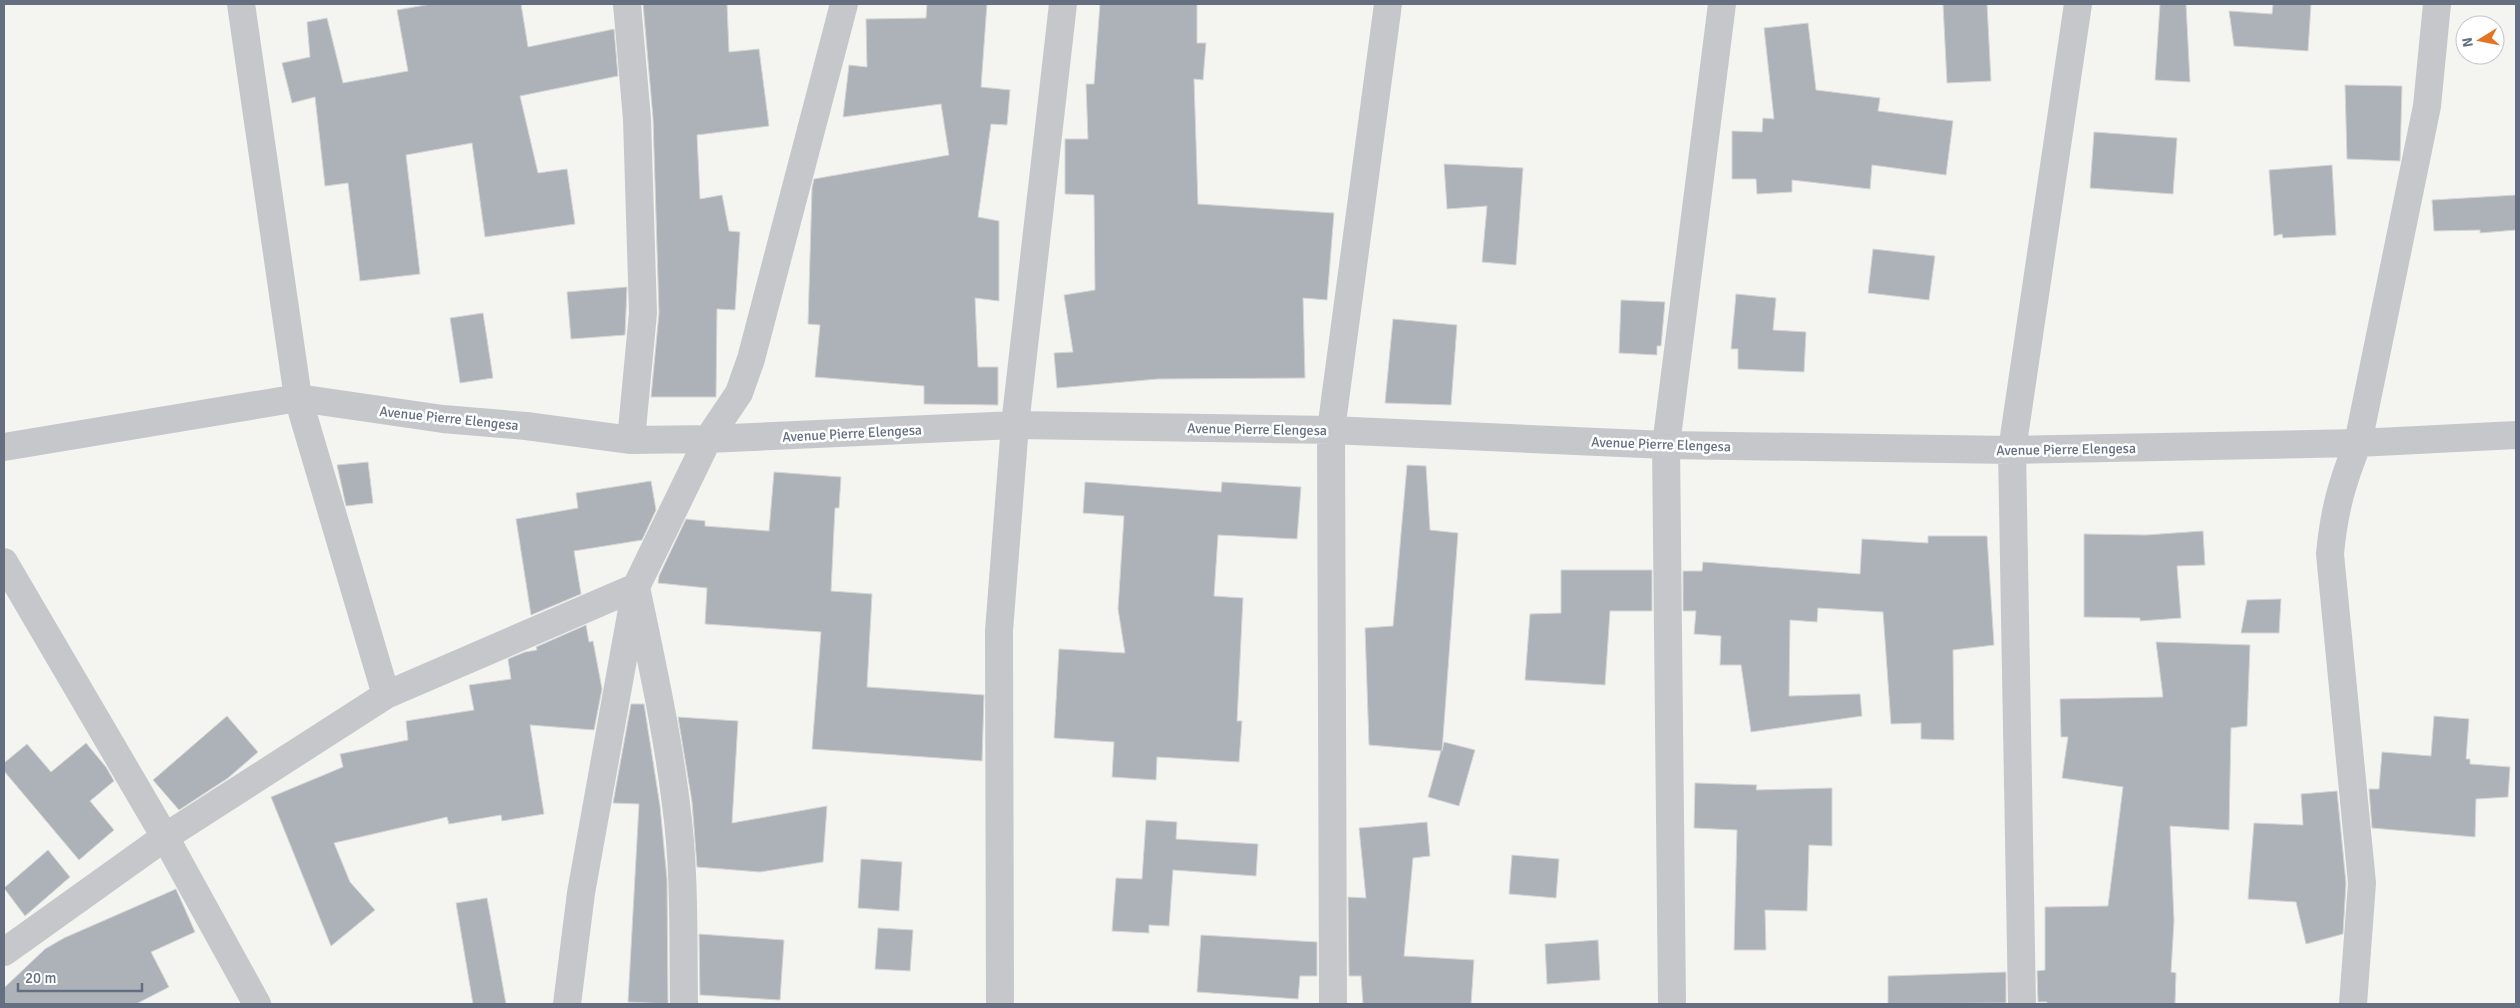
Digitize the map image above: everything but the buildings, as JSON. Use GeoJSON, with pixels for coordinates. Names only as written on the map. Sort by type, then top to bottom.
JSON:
{"type":"FeatureCollection","features":[{"type":"Feature","properties":{"kind":"street"},"geometry":{"type":"LineString","coordinates":[[241,4],[298,398],[386,695]]}},
{"type":"Feature","properties":{"kind":"street"},"geometry":{"type":"LineString","coordinates":[[627,4],[638,118],[643,313],[631,440]]}},
{"type":"Feature","properties":{"kind":"street"},"geometry":{"type":"LineString","coordinates":[[567,1004],[581,893],[636,587],[708,439],[739,393],[751,359],[844,4]]}},
{"type":"Feature","properties":{"kind":"street"},"geometry":{"type":"LineString","coordinates":[[1000,1004],[999,632],[1014,425],[1063,4]]}},
{"type":"Feature","properties":{"kind":"street"},"geometry":{"type":"LineString","coordinates":[[1333,1004],[1331,430],[1388,4]]}},
{"type":"Feature","properties":{"kind":"street"},"geometry":{"type":"LineString","coordinates":[[1672,1004],[1666,445],[1722,4]]}},
{"type":"Feature","properties":{"kind":"street"},"geometry":{"type":"LineString","coordinates":[[2022,1004],[2012,450],[2078,4]]}},
{"type":"Feature","properties":{"kind":"street"},"geometry":{"type":"LineString","coordinates":[[2353,1004],[2362,883],[2330,554],[2334,514],[2343,480],[2358,443],[2428,106],[2437,4]]}},
{"type":"Feature","properties":{"kind":"street","name":"Avenue Pierre Elengesa"},"geometry":{"type":"LineString","coordinates":[[4,447],[298,398],[443,419],[526,426],[631,440],[708,439],[1014,425],[1331,430],[1666,445],[2012,450],[2358,443],[2516,435]]}},
{"type":"Feature","properties":{"kind":"street"},"geometry":{"type":"LineString","coordinates":[[4,562],[165,837],[257,1004]]}},
{"type":"Feature","properties":{"kind":"street"},"geometry":{"type":"LineString","coordinates":[[4,952],[165,837],[386,695],[636,587]]}},
{"type":"Feature","properties":{"kind":"street"},"geometry":{"type":"LineString","coordinates":[[636,587],[665,728],[676,804],[682,869],[684,1004]]}}]}
